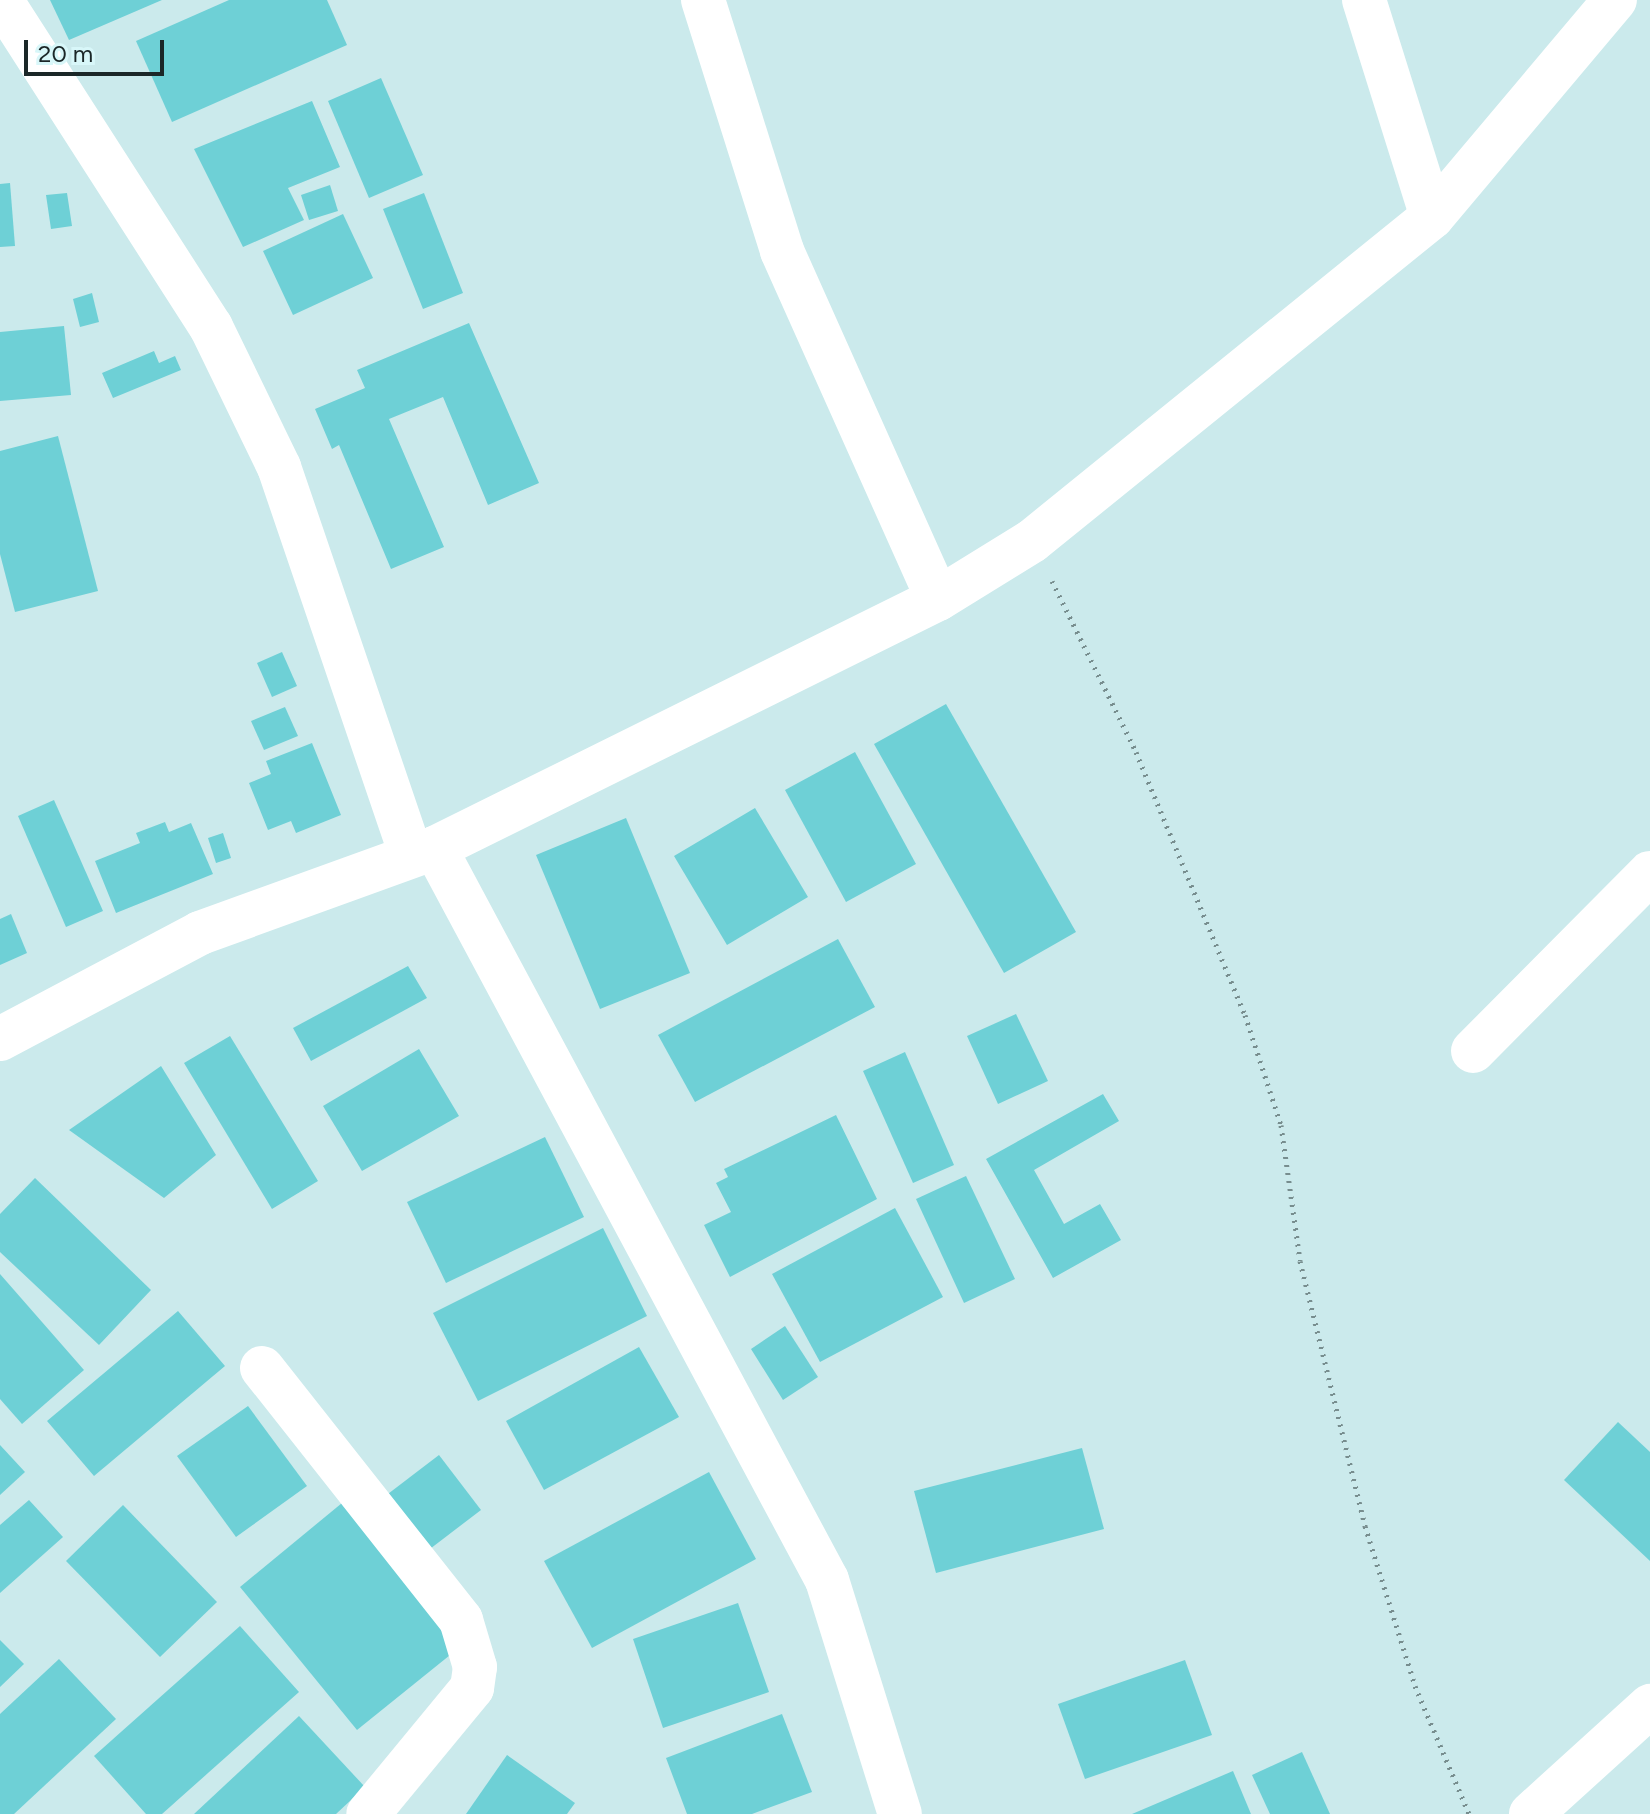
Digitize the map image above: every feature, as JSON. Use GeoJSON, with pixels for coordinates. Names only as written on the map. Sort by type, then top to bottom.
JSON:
{"type":"FeatureCollection","features":[{"type":"Feature","properties":{"kind":"street"},"geometry":{"type":"LineString","coordinates":[[1,0],[211,327],[279,467],[423,852],[827,1580],[900,1814]]}},
{"type":"Feature","properties":{"kind":"street"},"geometry":{"type":"LineString","coordinates":[[703,0],[782,251],[938,599]]}},
{"type":"Feature","properties":{"kind":"street"},"geometry":{"type":"LineString","coordinates":[[1364,0],[1432,217]]}},
{"type":"Feature","properties":{"kind":"street"},"geometry":{"type":"LineString","coordinates":[[0,1039],[200,933],[423,852],[938,599],[1032,541],[1432,217],[1615,0]]}},
{"type":"Feature","properties":{"kind":"street"},"geometry":{"type":"LineString","coordinates":[[1473,1051],[1650,873]]}},
{"type":"Feature","properties":{"kind":"street"},"geometry":{"type":"LineString","coordinates":[[262,1368],[461,1620],[475,1667],[472,1688],[368,1814]]}},
{"type":"Feature","properties":{"kind":"street"},"geometry":{"type":"LineString","coordinates":[[1531,1814],[1650,1706]]}},
{"type":"Feature","properties":{"kind":"path"},"geometry":{"type":"LineString","coordinates":[[1032,541],[1136,752],[1245,1015],[1281,1125],[1300,1261],[1365,1526],[1415,1686],[1469,1814]]}},
{"type":"Feature","properties":{"kind":"building"},"geometry":{"type":"Polygon","coordinates":[[[50,0],[162,0],[69,40],[50,0]]]}},
{"type":"Feature","properties":{"kind":"building"},"geometry":{"type":"Polygon","coordinates":[[[229,0],[327,0],[347,45],[172,122],[136,41],[229,0]]]}},
{"type":"Feature","properties":{"kind":"building"},"geometry":{"type":"Polygon","coordinates":[[[381,78],[423,175],[369,198],[328,101],[381,78]]]}},
{"type":"Feature","properties":{"kind":"building"},"geometry":{"type":"Polygon","coordinates":[[[312,101],[340,167],[288,188],[304,220],[243,247],[194,149],[312,101]]]}},
{"type":"Feature","properties":{"kind":"building"},"geometry":{"type":"Polygon","coordinates":[[[10,183],[15,246],[0,247],[0,184],[10,183]]]}},
{"type":"Feature","properties":{"kind":"building"},"geometry":{"type":"Polygon","coordinates":[[[330,185],[338,211],[309,220],[301,195],[330,185]]]}},
{"type":"Feature","properties":{"kind":"building"},"geometry":{"type":"Polygon","coordinates":[[[67,193],[72,226],[51,229],[46,195],[67,193]]]}},
{"type":"Feature","properties":{"kind":"building"},"geometry":{"type":"Polygon","coordinates":[[[424,193],[463,293],[423,309],[383,209],[424,193]]]}},
{"type":"Feature","properties":{"kind":"building"},"geometry":{"type":"Polygon","coordinates":[[[343,214],[373,278],[293,315],[263,251],[343,214]]]}},
{"type":"Feature","properties":{"kind":"building"},"geometry":{"type":"Polygon","coordinates":[[[92,293],[99,322],[80,327],[73,299],[92,293]]]}},
{"type":"Feature","properties":{"kind":"building"},"geometry":{"type":"Polygon","coordinates":[[[469,323],[539,483],[488,505],[443,397],[389,419],[444,547],[391,569],[339,445],[332,449],[315,409],[365,388],[357,370],[469,323]]]}},
{"type":"Feature","properties":{"kind":"building"},"geometry":{"type":"Polygon","coordinates":[[[64,326],[71,395],[0,401],[0,332],[64,326]]]}},
{"type":"Feature","properties":{"kind":"building"},"geometry":{"type":"Polygon","coordinates":[[[154,351],[159,363],[175,356],[181,370],[113,398],[102,373],[154,351]]]}},
{"type":"Feature","properties":{"kind":"building"},"geometry":{"type":"Polygon","coordinates":[[[58,436],[98,591],[15,612],[0,554],[0,451],[58,436]]]}},
{"type":"Feature","properties":{"kind":"building"},"geometry":{"type":"Polygon","coordinates":[[[282,652],[297,686],[272,697],[257,663],[282,652]]]}},
{"type":"Feature","properties":{"kind":"building"},"geometry":{"type":"Polygon","coordinates":[[[946,704],[1076,932],[1004,973],[874,744],[946,704]]]}},
{"type":"Feature","properties":{"kind":"building"},"geometry":{"type":"Polygon","coordinates":[[[285,707],[298,736],[264,750],[251,721],[285,707]]]}},
{"type":"Feature","properties":{"kind":"building"},"geometry":{"type":"Polygon","coordinates":[[[312,743],[341,815],[296,833],[291,821],[268,830],[249,783],[271,774],[266,761],[312,743]]]}},
{"type":"Feature","properties":{"kind":"building"},"geometry":{"type":"Polygon","coordinates":[[[855,752],[916,864],[846,902],[785,790],[855,752]]]}},
{"type":"Feature","properties":{"kind":"building"},"geometry":{"type":"Polygon","coordinates":[[[54,800],[103,911],[66,927],[18,816],[54,800]]]}},
{"type":"Feature","properties":{"kind":"building"},"geometry":{"type":"Polygon","coordinates":[[[755,808],[808,897],[727,945],[674,856],[755,808]]]}},
{"type":"Feature","properties":{"kind":"building"},"geometry":{"type":"Polygon","coordinates":[[[626,818],[690,973],[600,1009],[536,855],[626,818]]]}},
{"type":"Feature","properties":{"kind":"building"},"geometry":{"type":"Polygon","coordinates":[[[165,822],[169,832],[191,823],[213,874],[116,913],[95,861],[140,843],[136,833],[165,822]]]}},
{"type":"Feature","properties":{"kind":"building"},"geometry":{"type":"Polygon","coordinates":[[[223,833],[231,858],[216,863],[208,838],[223,833]]]}},
{"type":"Feature","properties":{"kind":"building"},"geometry":{"type":"Polygon","coordinates":[[[11,914],[27,953],[0,965],[0,919],[11,914]]]}},
{"type":"Feature","properties":{"kind":"building"},"geometry":{"type":"Polygon","coordinates":[[[838,939],[875,1007],[695,1102],[658,1035],[838,939]]]}},
{"type":"Feature","properties":{"kind":"building"},"geometry":{"type":"Polygon","coordinates":[[[408,966],[427,998],[311,1061],[293,1028],[408,966]]]}},
{"type":"Feature","properties":{"kind":"building"},"geometry":{"type":"Polygon","coordinates":[[[1016,1014],[1048,1081],[998,1104],[967,1036],[1016,1014]]]}},
{"type":"Feature","properties":{"kind":"building"},"geometry":{"type":"Polygon","coordinates":[[[230,1036],[318,1181],[272,1209],[184,1063],[230,1036]]]}},
{"type":"Feature","properties":{"kind":"building"},"geometry":{"type":"Polygon","coordinates":[[[419,1049],[459,1116],[362,1171],[323,1106],[419,1049]]]}},
{"type":"Feature","properties":{"kind":"building"},"geometry":{"type":"Polygon","coordinates":[[[905,1052],[954,1165],[913,1183],[863,1071],[905,1052]]]}},
{"type":"Feature","properties":{"kind":"building"},"geometry":{"type":"Polygon","coordinates":[[[161,1066],[216,1155],[164,1198],[69,1130],[161,1066]]]}},
{"type":"Feature","properties":{"kind":"building"},"geometry":{"type":"Polygon","coordinates":[[[1103,1094],[1119,1121],[1034,1170],[1064,1224],[1100,1204],[1121,1240],[1053,1278],[986,1159],[1103,1094]]]}},
{"type":"Feature","properties":{"kind":"building"},"geometry":{"type":"Polygon","coordinates":[[[836,1115],[877,1199],[730,1277],[704,1225],[731,1212],[716,1183],[728,1177],[724,1169],[836,1115]]]}},
{"type":"Feature","properties":{"kind":"building"},"geometry":{"type":"Polygon","coordinates":[[[545,1137],[584,1217],[446,1283],[407,1202],[545,1137]]]}},
{"type":"Feature","properties":{"kind":"building"},"geometry":{"type":"Polygon","coordinates":[[[966,1176],[1015,1279],[964,1303],[916,1199],[966,1176]]]}},
{"type":"Feature","properties":{"kind":"building"},"geometry":{"type":"Polygon","coordinates":[[[35,1178],[151,1290],[99,1345],[0,1252],[0,1214],[35,1178]]]}},
{"type":"Feature","properties":{"kind":"building"},"geometry":{"type":"Polygon","coordinates":[[[895,1208],[943,1297],[820,1362],[772,1274],[895,1208]]]}},
{"type":"Feature","properties":{"kind":"building"},"geometry":{"type":"Polygon","coordinates":[[[603,1228],[647,1316],[478,1401],[433,1313],[603,1228]]]}},
{"type":"Feature","properties":{"kind":"building"},"geometry":{"type":"Polygon","coordinates":[[[0,1274],[84,1370],[22,1424],[0,1399],[0,1274]]]}},
{"type":"Feature","properties":{"kind":"building"},"geometry":{"type":"Polygon","coordinates":[[[178,1311],[225,1366],[94,1476],[47,1421],[178,1311]]]}},
{"type":"Feature","properties":{"kind":"building"},"geometry":{"type":"Polygon","coordinates":[[[785,1326],[818,1377],[783,1400],[751,1349],[785,1326]]]}},
{"type":"Feature","properties":{"kind":"building"},"geometry":{"type":"Polygon","coordinates":[[[639,1347],[679,1417],[544,1490],[506,1421],[639,1347]]]}},
{"type":"Feature","properties":{"kind":"building"},"geometry":{"type":"Polygon","coordinates":[[[248,1406],[307,1486],[236,1537],[177,1456],[248,1406]]]}},
{"type":"Feature","properties":{"kind":"building"},"geometry":{"type":"Polygon","coordinates":[[[1618,1422],[1650,1452],[1650,1561],[1564,1480],[1618,1422]]]}},
{"type":"Feature","properties":{"kind":"building"},"geometry":{"type":"Polygon","coordinates":[[[0,1445],[25,1472],[0,1495],[0,1445]]]}},
{"type":"Feature","properties":{"kind":"building"},"geometry":{"type":"Polygon","coordinates":[[[1082,1448],[1104,1529],[936,1573],[914,1491],[1082,1448]]]}},
{"type":"Feature","properties":{"kind":"building"},"geometry":{"type":"Polygon","coordinates":[[[439,1455],[481,1510],[422,1555],[380,1500],[439,1455]]]}},
{"type":"Feature","properties":{"kind":"building"},"geometry":{"type":"Polygon","coordinates":[[[709,1472],[756,1559],[592,1648],[544,1561],[709,1472]]]}},
{"type":"Feature","properties":{"kind":"building"},"geometry":{"type":"Polygon","coordinates":[[[29,1500],[63,1537],[0,1593],[0,1525],[29,1500]]]}},
{"type":"Feature","properties":{"kind":"building"},"geometry":{"type":"Polygon","coordinates":[[[342,1503],[460,1647],[357,1730],[240,1587],[342,1503]]]}},
{"type":"Feature","properties":{"kind":"building"},"geometry":{"type":"Polygon","coordinates":[[[123,1505],[217,1602],[160,1657],[66,1561],[123,1505]]]}},
{"type":"Feature","properties":{"kind":"building"},"geometry":{"type":"Polygon","coordinates":[[[738,1603],[769,1692],[663,1728],[633,1639],[738,1603]]]}},
{"type":"Feature","properties":{"kind":"building"},"geometry":{"type":"Polygon","coordinates":[[[240,1626],[299,1692],[162,1814],[146,1814],[94,1756],[240,1626]]]}},
{"type":"Feature","properties":{"kind":"building"},"geometry":{"type":"Polygon","coordinates":[[[0,1640],[24,1664],[0,1687],[0,1640]]]}},
{"type":"Feature","properties":{"kind":"building"},"geometry":{"type":"Polygon","coordinates":[[[59,1659],[116,1719],[14,1814],[0,1814],[0,1714],[59,1659]]]}},
{"type":"Feature","properties":{"kind":"building"},"geometry":{"type":"Polygon","coordinates":[[[1185,1660],[1212,1735],[1085,1779],[1058,1704],[1185,1660]]]}},
{"type":"Feature","properties":{"kind":"building"},"geometry":{"type":"Polygon","coordinates":[[[782,1714],[812,1792],[752,1814],[687,1814],[666,1758],[782,1714]]]}},
{"type":"Feature","properties":{"kind":"building"},"geometry":{"type":"Polygon","coordinates":[[[299,1716],[365,1787],[336,1814],[194,1814],[299,1716]]]}},
{"type":"Feature","properties":{"kind":"building"},"geometry":{"type":"Polygon","coordinates":[[[1302,1752],[1330,1814],[1270,1814],[1252,1775],[1302,1752]]]}},
{"type":"Feature","properties":{"kind":"building"},"geometry":{"type":"Polygon","coordinates":[[[507,1755],[575,1803],[567,1814],[466,1814],[507,1755]]]}},
{"type":"Feature","properties":{"kind":"building"},"geometry":{"type":"Polygon","coordinates":[[[1233,1771],[1251,1814],[1132,1814],[1233,1771]]]}}]}
